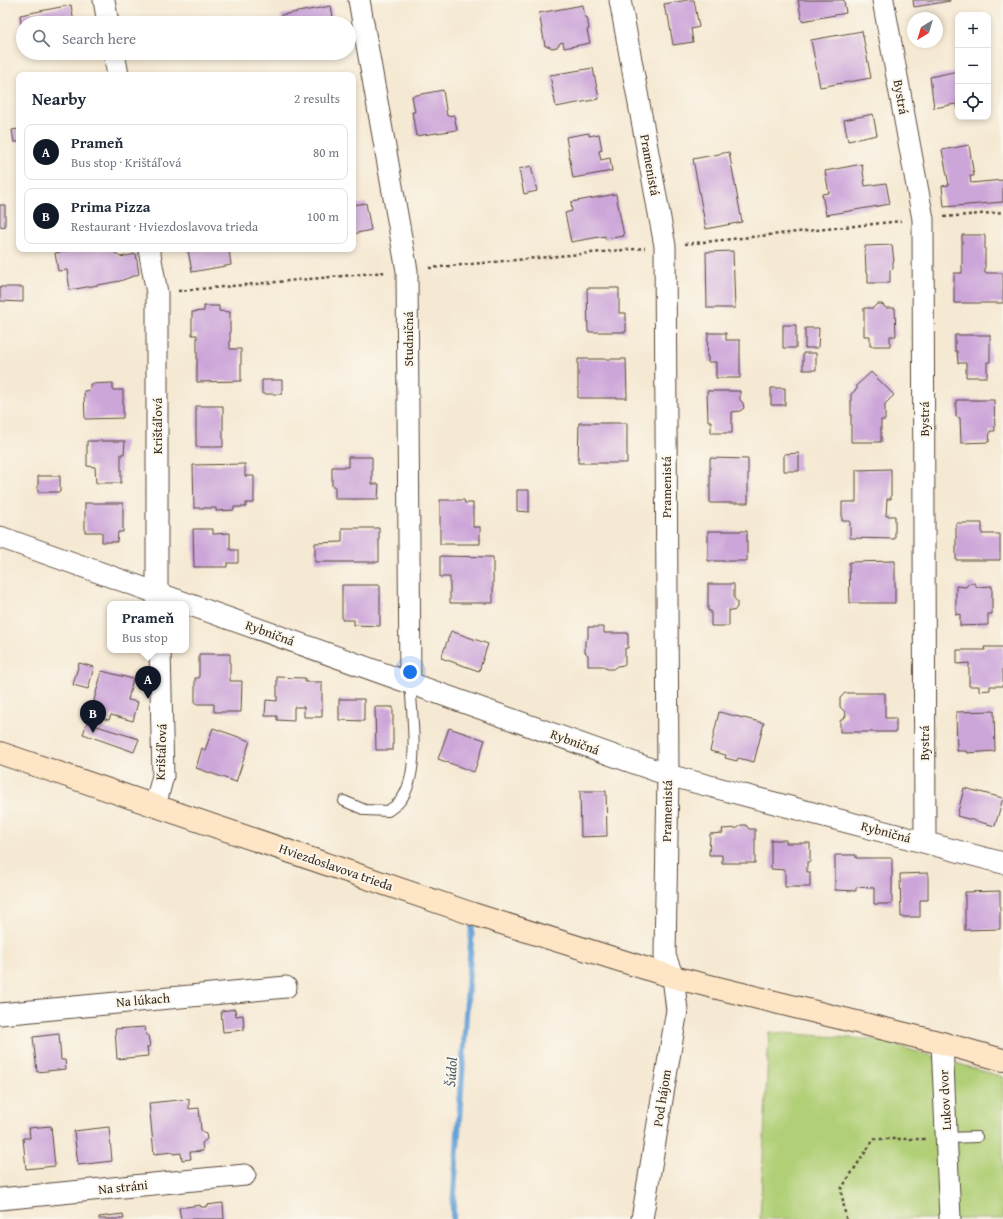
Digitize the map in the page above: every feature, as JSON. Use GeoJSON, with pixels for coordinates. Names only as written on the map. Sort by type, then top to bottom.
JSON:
{"type":"FeatureCollection","features":[{"type":"Feature","properties":{"kind":"street"},"geometry":{"type":"LineString","coordinates":[[104,0],[107,16]]}},
{"type":"Feature","properties":{"kind":"street","name":"Studničná"},"geometry":{"type":"LineString","coordinates":[[359,0],[407,270],[410,683]]}},
{"type":"Feature","properties":{"kind":"street","name":"Pramenistá"},"geometry":{"type":"LineString","coordinates":[[620,0],[665,246],[668,774],[665,956],[673,977]]}},
{"type":"Feature","properties":{"kind":"street","name":"Bystrá"},"geometry":{"type":"LineString","coordinates":[[883,0],[923,219],[925,842]]}},
{"type":"Feature","properties":{"kind":"street"},"geometry":{"type":"LineString","coordinates":[[115,60],[117,72]]}},
{"type":"Feature","properties":{"kind":"street","name":"Krištáľová"},"geometry":{"type":"LineString","coordinates":[[150,252],[157,293],[156,598]]}},
{"type":"Feature","properties":{"kind":"street","name":"Rybničná"},"geometry":{"type":"LineString","coordinates":[[0,537],[156,598]]}},
{"type":"Feature","properties":{"kind":"street","name":"Rybničná"},"geometry":{"type":"LineString","coordinates":[[189,609],[410,683],[668,774],[1003,863]]}},
{"type":"Feature","properties":{"kind":"street","name":"Krištáľová"},"geometry":{"type":"LineString","coordinates":[[155,806],[163,776],[160,653]]}},
{"type":"Feature","properties":{"kind":"street","name":"Hviezdoslavova trieda"},"geometry":{"type":"LineString","coordinates":[[0,752],[473,914],[673,977],[942,1043]]}},
{"type":"Feature","properties":{"kind":"street","name":"Pod hájom"},"geometry":{"type":"LineString","coordinates":[[642,1219],[677,1010],[673,977]]}},
{"type":"Feature","properties":{"kind":"street","name":"Na lúkach"},"geometry":{"type":"LineString","coordinates":[[0,1014],[286,987]]}},
{"type":"Feature","properties":{"kind":"street"},"geometry":{"type":"LineString","coordinates":[[942,1043],[1003,1060]]}},
{"type":"Feature","properties":{"kind":"street","name":"Lukov dvor"},"geometry":{"type":"LineString","coordinates":[[942,1043],[950,1219]]}},
{"type":"Feature","properties":{"kind":"street","name":"Na stráni"},"geometry":{"type":"LineString","coordinates":[[0,1200],[245,1175]]}},
{"type":"Feature","properties":{"kind":"lane"},"geometry":{"type":"LineString","coordinates":[[344,800],[365,810],[388,811],[400,801],[409,785],[414,756],[410,683]]}},
{"type":"Feature","properties":{"kind":"lane"},"geometry":{"type":"LineString","coordinates":[[947,1138],[977,1138]]}},
{"type":"Feature","properties":{"kind":"path"},"geometry":{"type":"LineString","coordinates":[[157,293],[665,246],[1003,212]]}},
{"type":"Feature","properties":{"kind":"path"},"geometry":{"type":"LineString","coordinates":[[846,1219],[841,1189],[874,1139],[947,1138]]}},
{"type":"Feature","properties":{"kind":"green space"},"geometry":{"type":"Polygon","coordinates":[[[769,1032],[877,1040],[1003,1077],[1003,1219],[760,1219],[769,1032]]]}},
{"type":"Feature","properties":{"kind":"building"},"geometry":{"type":"Polygon","coordinates":[[[694,0],[699,27],[691,29],[693,42],[673,45],[668,15],[666,15],[664,4],[694,0]]]}},
{"type":"Feature","properties":{"kind":"building"},"geometry":{"type":"Polygon","coordinates":[[[798,0],[844,0],[846,13],[802,21],[798,0]]]}},
{"type":"Feature","properties":{"kind":"building"},"geometry":{"type":"Polygon","coordinates":[[[913,0],[950,0],[950,1],[914,7],[913,0]]]}},
{"type":"Feature","properties":{"kind":"building"},"geometry":{"type":"Polygon","coordinates":[[[71,5],[73,16],[20,16],[71,5]]]}},
{"type":"Feature","properties":{"kind":"building"},"geometry":{"type":"Polygon","coordinates":[[[583,5],[585,18],[587,17],[589,29],[587,30],[590,43],[564,48],[563,42],[557,47],[552,48],[545,46],[539,13],[583,5]]]}},
{"type":"Feature","properties":{"kind":"building"},"geometry":{"type":"Polygon","coordinates":[[[331,6],[333,16],[281,16],[331,6]]]}},
{"type":"Feature","properties":{"kind":"building"},"geometry":{"type":"Polygon","coordinates":[[[862,31],[871,78],[820,87],[811,40],[862,31]]]}},
{"type":"Feature","properties":{"kind":"building"},"geometry":{"type":"Polygon","coordinates":[[[593,68],[599,99],[556,107],[550,75],[593,68]]]}},
{"type":"Feature","properties":{"kind":"building"},"geometry":{"type":"Polygon","coordinates":[[[955,72],[955,104],[934,108],[930,77],[955,72]]]}},
{"type":"Feature","properties":{"kind":"building"},"geometry":{"type":"Polygon","coordinates":[[[443,90],[447,116],[454,115],[457,130],[416,136],[412,112],[415,112],[412,96],[443,90]]]}},
{"type":"Feature","properties":{"kind":"building"},"geometry":{"type":"Polygon","coordinates":[[[873,114],[877,135],[848,141],[844,120],[873,114]]]}},
{"type":"Feature","properties":{"kind":"building"},"geometry":{"type":"Polygon","coordinates":[[[16,129],[16,142],[14,142],[12,130],[16,129]]]}},
{"type":"Feature","properties":{"kind":"building"},"geometry":{"type":"Polygon","coordinates":[[[589,133],[589,136],[599,134],[602,150],[599,151],[601,160],[610,158],[612,171],[573,178],[566,137],[589,133]]]}},
{"type":"Feature","properties":{"kind":"building"},"geometry":{"type":"Polygon","coordinates":[[[969,145],[974,176],[970,176],[971,183],[1003,180],[1003,202],[944,207],[942,186],[949,185],[942,150],[969,145]]]}},
{"type":"Feature","properties":{"kind":"building"},"geometry":{"type":"Polygon","coordinates":[[[729,152],[742,222],[706,229],[693,159],[729,152]]]}},
{"type":"Feature","properties":{"kind":"building"},"geometry":{"type":"Polygon","coordinates":[[[862,164],[865,186],[886,183],[890,204],[826,215],[822,194],[829,193],[825,171],[862,164]]]}},
{"type":"Feature","properties":{"kind":"building"},"geometry":{"type":"Polygon","coordinates":[[[531,166],[537,191],[524,194],[519,169],[531,166]]]}},
{"type":"Feature","properties":{"kind":"building"},"geometry":{"type":"Polygon","coordinates":[[[616,194],[624,236],[605,239],[605,236],[571,242],[565,213],[572,211],[571,202],[616,194]]]}},
{"type":"Feature","properties":{"kind":"building"},"geometry":{"type":"Polygon","coordinates":[[[366,203],[371,230],[356,233],[356,205],[366,203]]]}},
{"type":"Feature","properties":{"kind":"building"},"geometry":{"type":"Polygon","coordinates":[[[0,205],[5,205],[5,227],[0,226],[0,205]]]}},
{"type":"Feature","properties":{"kind":"building"},"geometry":{"type":"Polygon","coordinates":[[[962,235],[985,235],[985,273],[1003,273],[1003,303],[954,303],[954,273],[962,273],[962,235]]]}},
{"type":"Feature","properties":{"kind":"building"},"geometry":{"type":"Polygon","coordinates":[[[892,245],[894,261],[893,269],[890,270],[890,283],[868,283],[865,246],[892,245]]]}},
{"type":"Feature","properties":{"kind":"building"},"geometry":{"type":"Polygon","coordinates":[[[733,251],[735,308],[707,308],[706,252],[733,251]]]}},
{"type":"Feature","properties":{"kind":"building"},"geometry":{"type":"Polygon","coordinates":[[[115,252],[120,257],[136,254],[139,274],[120,281],[70,290],[67,270],[58,271],[55,253],[115,252]]]}},
{"type":"Feature","properties":{"kind":"building"},"geometry":{"type":"Polygon","coordinates":[[[188,252],[229,252],[231,265],[192,272],[188,252]]]}},
{"type":"Feature","properties":{"kind":"building"},"geometry":{"type":"Polygon","coordinates":[[[0,287],[23,287],[23,302],[0,301],[0,287]]]}},
{"type":"Feature","properties":{"kind":"building"},"geometry":{"type":"Polygon","coordinates":[[[587,288],[619,288],[619,313],[626,313],[626,332],[588,332],[587,288]]]}},
{"type":"Feature","properties":{"kind":"building"},"geometry":{"type":"Polygon","coordinates":[[[877,304],[882,304],[886,308],[895,308],[896,336],[890,336],[890,346],[870,346],[870,336],[864,336],[864,308],[873,308],[877,304]]]}},
{"type":"Feature","properties":{"kind":"building"},"geometry":{"type":"Polygon","coordinates":[[[204,306],[219,306],[219,311],[230,312],[230,349],[241,349],[241,381],[197,382],[197,335],[192,335],[192,312],[204,311],[204,306]]]}},
{"type":"Feature","properties":{"kind":"building"},"geometry":{"type":"Polygon","coordinates":[[[783,325],[796,325],[796,348],[783,348],[783,325]]]}},
{"type":"Feature","properties":{"kind":"building"},"geometry":{"type":"Polygon","coordinates":[[[805,328],[819,328],[818,348],[805,348],[805,328]]]}},
{"type":"Feature","properties":{"kind":"building"},"geometry":{"type":"Polygon","coordinates":[[[708,333],[726,333],[726,340],[740,340],[740,378],[716,378],[716,362],[708,362],[707,357],[708,333]]]}},
{"type":"Feature","properties":{"kind":"building"},"geometry":{"type":"Polygon","coordinates":[[[955,335],[990,335],[990,362],[987,362],[987,377],[966,377],[966,363],[958,363],[957,351],[955,351],[955,335]]]}},
{"type":"Feature","properties":{"kind":"building"},"geometry":{"type":"Polygon","coordinates":[[[803,353],[816,353],[816,370],[803,370],[803,353]]]}},
{"type":"Feature","properties":{"kind":"building"},"geometry":{"type":"Polygon","coordinates":[[[578,359],[626,359],[627,398],[578,398],[578,359]]]}},
{"type":"Feature","properties":{"kind":"building"},"geometry":{"type":"Polygon","coordinates":[[[871,372],[894,395],[885,404],[885,420],[881,420],[881,442],[851,442],[851,394],[857,389],[857,385],[871,372]]]}},
{"type":"Feature","properties":{"kind":"building"},"geometry":{"type":"Polygon","coordinates":[[[262,380],[282,380],[282,394],[262,394],[262,380]]]}},
{"type":"Feature","properties":{"kind":"building"},"geometry":{"type":"Polygon","coordinates":[[[113,383],[113,390],[123,390],[123,418],[85,419],[84,391],[90,390],[90,384],[113,383]]]}},
{"type":"Feature","properties":{"kind":"building"},"geometry":{"type":"Polygon","coordinates":[[[771,388],[785,388],[785,405],[771,405],[771,388]]]}},
{"type":"Feature","properties":{"kind":"building"},"geometry":{"type":"Polygon","coordinates":[[[707,391],[740,391],[740,400],[743,403],[744,408],[740,411],[732,412],[732,433],[711,433],[711,421],[708,421],[707,391]]]}},
{"type":"Feature","properties":{"kind":"building"},"geometry":{"type":"Polygon","coordinates":[[[956,400],[994,400],[995,431],[990,431],[989,442],[961,443],[960,418],[956,417],[956,400]]]}},
{"type":"Feature","properties":{"kind":"building"},"geometry":{"type":"Polygon","coordinates":[[[196,406],[223,406],[223,447],[196,447],[196,406]]]}},
{"type":"Feature","properties":{"kind":"building"},"geometry":{"type":"Polygon","coordinates":[[[579,423],[627,423],[627,463],[578,463],[579,423]]]}},
{"type":"Feature","properties":{"kind":"building"},"geometry":{"type":"Polygon","coordinates":[[[87,441],[125,441],[124,454],[121,454],[121,483],[96,483],[95,467],[87,466],[87,441]]]}},
{"type":"Feature","properties":{"kind":"building"},"geometry":{"type":"Polygon","coordinates":[[[799,453],[799,471],[784,471],[784,454],[799,453]]]}},
{"type":"Feature","properties":{"kind":"building"},"geometry":{"type":"Polygon","coordinates":[[[348,457],[372,457],[372,484],[379,484],[378,499],[335,499],[335,486],[332,486],[332,467],[348,467],[348,457]]]}},
{"type":"Feature","properties":{"kind":"building"},"geometry":{"type":"Polygon","coordinates":[[[710,458],[748,459],[748,503],[710,503],[710,458]]]}},
{"type":"Feature","properties":{"kind":"building"},"geometry":{"type":"Polygon","coordinates":[[[245,464],[245,476],[254,476],[254,503],[246,503],[246,507],[234,507],[234,510],[216,511],[216,508],[194,508],[193,465],[245,464]]]}},
{"type":"Feature","properties":{"kind":"building"},"geometry":{"type":"Polygon","coordinates":[[[891,469],[891,499],[887,499],[886,516],[895,516],[895,539],[850,538],[850,521],[842,521],[842,502],[856,502],[856,470],[891,469]]]}},
{"type":"Feature","properties":{"kind":"building"},"geometry":{"type":"Polygon","coordinates":[[[38,476],[60,476],[60,492],[38,492],[38,476]]]}},
{"type":"Feature","properties":{"kind":"building"},"geometry":{"type":"Polygon","coordinates":[[[517,490],[529,490],[529,512],[517,511],[517,490]]]}},
{"type":"Feature","properties":{"kind":"building"},"geometry":{"type":"Polygon","coordinates":[[[440,500],[464,500],[465,503],[473,503],[473,527],[480,527],[480,544],[440,544],[440,500]]]}},
{"type":"Feature","properties":{"kind":"building"},"geometry":{"type":"Polygon","coordinates":[[[85,503],[123,503],[123,532],[118,532],[117,542],[102,542],[102,532],[85,532],[85,503]]]}},
{"type":"Feature","properties":{"kind":"building"},"geometry":{"type":"Polygon","coordinates":[[[956,523],[982,523],[982,534],[1000,534],[1000,560],[956,560],[956,523]]]}},
{"type":"Feature","properties":{"kind":"building"},"geometry":{"type":"Polygon","coordinates":[[[342,528],[379,528],[379,562],[315,562],[315,543],[342,542],[342,528]]]}},
{"type":"Feature","properties":{"kind":"building"},"geometry":{"type":"Polygon","coordinates":[[[193,529],[213,529],[213,534],[230,533],[230,550],[238,550],[238,563],[227,563],[227,567],[194,567],[193,529]]]}},
{"type":"Feature","properties":{"kind":"building"},"geometry":{"type":"Polygon","coordinates":[[[708,531],[747,531],[747,561],[708,561],[708,531]]]}},
{"type":"Feature","properties":{"kind":"building"},"geometry":{"type":"Polygon","coordinates":[[[440,556],[493,557],[493,603],[450,603],[450,577],[440,577],[440,556]]]}},
{"type":"Feature","properties":{"kind":"building"},"geometry":{"type":"Polygon","coordinates":[[[895,561],[895,603],[850,603],[849,562],[895,561]]]}},
{"type":"Feature","properties":{"kind":"building"},"geometry":{"type":"Polygon","coordinates":[[[969,583],[974,583],[977,587],[992,586],[992,614],[988,614],[988,625],[960,626],[960,614],[956,615],[956,586],[966,587],[969,583]]]}},
{"type":"Feature","properties":{"kind":"building"},"geometry":{"type":"Polygon","coordinates":[[[708,584],[734,584],[734,598],[737,602],[737,607],[734,611],[729,610],[729,626],[711,626],[711,611],[708,611],[708,584]]]}},
{"type":"Feature","properties":{"kind":"building"},"geometry":{"type":"Polygon","coordinates":[[[342,585],[380,585],[380,626],[354,625],[354,620],[342,620],[342,585]]]}},
{"type":"Feature","properties":{"kind":"building"},"geometry":{"type":"Polygon","coordinates":[[[588,627],[604,627],[604,633],[628,633],[628,648],[625,648],[625,665],[617,666],[613,669],[607,669],[604,666],[588,666],[588,655],[585,652],[585,641],[588,638],[588,627]]]}},
{"type":"Feature","properties":{"kind":"building"},"geometry":{"type":"Polygon","coordinates":[[[451,631],[488,644],[479,671],[441,658],[451,631]]]}},
{"type":"Feature","properties":{"kind":"building"},"geometry":{"type":"Polygon","coordinates":[[[984,647],[1003,647],[1003,686],[990,686],[990,690],[979,691],[979,686],[969,686],[969,663],[957,664],[957,650],[985,650],[984,647]]]}},
{"type":"Feature","properties":{"kind":"building"},"geometry":{"type":"Polygon","coordinates":[[[199,654],[230,654],[230,681],[242,681],[241,712],[214,712],[214,704],[195,704],[195,678],[199,678],[199,654]]]}},
{"type":"Feature","properties":{"kind":"building"},"geometry":{"type":"Polygon","coordinates":[[[79,663],[94,667],[88,689],[73,685],[79,663]]]}},
{"type":"Feature","properties":{"kind":"building"},"geometry":{"type":"Polygon","coordinates":[[[102,671],[133,679],[128,700],[138,702],[133,721],[111,715],[109,720],[90,715],[102,671]]]}},
{"type":"Feature","properties":{"kind":"building"},"geometry":{"type":"Polygon","coordinates":[[[277,677],[305,678],[305,682],[322,682],[322,717],[304,717],[304,707],[294,707],[294,721],[277,720],[277,716],[265,716],[266,700],[277,701],[277,677]]]}},
{"type":"Feature","properties":{"kind":"building"},"geometry":{"type":"Polygon","coordinates":[[[845,693],[885,693],[885,718],[896,718],[896,732],[840,732],[840,721],[846,716],[845,712],[840,707],[840,698],[845,693]]]}},
{"type":"Feature","properties":{"kind":"building"},"geometry":{"type":"Polygon","coordinates":[[[339,699],[364,699],[364,721],[339,720],[339,699]]]}},
{"type":"Feature","properties":{"kind":"building"},"geometry":{"type":"Polygon","coordinates":[[[375,707],[393,707],[393,750],[376,750],[375,707]]]}},
{"type":"Feature","properties":{"kind":"building"},"geometry":{"type":"Polygon","coordinates":[[[994,711],[995,751],[967,753],[966,751],[957,751],[956,712],[994,711]]]}},
{"type":"Feature","properties":{"kind":"building"},"geometry":{"type":"Polygon","coordinates":[[[719,712],[764,723],[754,762],[738,758],[737,761],[725,758],[726,755],[710,751],[719,712]]]}},
{"type":"Feature","properties":{"kind":"building"},"geometry":{"type":"Polygon","coordinates":[[[87,723],[139,739],[134,752],[83,734],[87,723]]]}},
{"type":"Feature","properties":{"kind":"building"},"geometry":{"type":"Polygon","coordinates":[[[213,728],[250,741],[236,782],[196,768],[202,748],[205,750],[213,728]]]}},
{"type":"Feature","properties":{"kind":"building"},"geometry":{"type":"Polygon","coordinates":[[[449,728],[485,740],[474,772],[438,759],[449,728]]]}},
{"type":"Feature","properties":{"kind":"building"},"geometry":{"type":"Polygon","coordinates":[[[964,788],[1003,798],[995,826],[957,816],[964,788]]]}},
{"type":"Feature","properties":{"kind":"building"},"geometry":{"type":"Polygon","coordinates":[[[580,791],[606,791],[607,836],[581,837],[580,791]]]}},
{"type":"Feature","properties":{"kind":"building"},"geometry":{"type":"Polygon","coordinates":[[[741,825],[746,825],[749,829],[755,829],[755,863],[722,863],[722,855],[709,855],[710,834],[723,833],[722,829],[738,828],[741,825]]]}},
{"type":"Feature","properties":{"kind":"building"},"geometry":{"type":"Polygon","coordinates":[[[771,840],[786,840],[786,843],[810,843],[810,862],[807,862],[807,872],[810,872],[810,887],[785,887],[785,870],[771,869],[771,840]]]}},
{"type":"Feature","properties":{"kind":"building"},"geometry":{"type":"Polygon","coordinates":[[[835,855],[856,855],[856,858],[892,858],[892,904],[874,904],[874,888],[856,887],[856,891],[835,890],[835,855]]]}},
{"type":"Feature","properties":{"kind":"building"},"geometry":{"type":"Polygon","coordinates":[[[928,873],[928,900],[920,900],[920,917],[901,917],[900,874],[928,873]]]}},
{"type":"Feature","properties":{"kind":"building"},"geometry":{"type":"Polygon","coordinates":[[[1000,891],[1000,929],[965,930],[965,892],[1000,891]]]}},
{"type":"Feature","properties":{"kind":"building"},"geometry":{"type":"Polygon","coordinates":[[[235,1009],[236,1016],[243,1015],[244,1030],[223,1032],[221,1011],[235,1009]]]}},
{"type":"Feature","properties":{"kind":"building"},"geometry":{"type":"Polygon","coordinates":[[[145,1027],[150,1047],[147,1047],[148,1056],[117,1059],[115,1029],[145,1027]]]}},
{"type":"Feature","properties":{"kind":"building"},"geometry":{"type":"Polygon","coordinates":[[[59,1034],[61,1060],[65,1060],[66,1069],[37,1072],[33,1037],[59,1034]]]}},
{"type":"Feature","properties":{"kind":"building"},"geometry":{"type":"Polygon","coordinates":[[[189,1099],[189,1109],[199,1108],[201,1130],[206,1134],[207,1139],[202,1143],[203,1151],[190,1152],[191,1159],[182,1160],[181,1153],[173,1154],[173,1152],[154,1154],[149,1103],[189,1099]]]}},
{"type":"Feature","properties":{"kind":"building"},"geometry":{"type":"Polygon","coordinates":[[[51,1126],[55,1166],[26,1169],[23,1138],[30,1138],[29,1128],[51,1126]]]}},
{"type":"Feature","properties":{"kind":"building"},"geometry":{"type":"Polygon","coordinates":[[[109,1127],[112,1161],[78,1165],[74,1131],[109,1127]]]}},
{"type":"Feature","properties":{"kind":"building"},"geometry":{"type":"Polygon","coordinates":[[[223,1203],[224,1219],[181,1219],[179,1208],[200,1205],[201,1207],[206,1207],[206,1205],[223,1203]]]}},
{"type":"Feature","properties":{"kind":"building"},"geometry":{"type":"Polygon","coordinates":[[[123,1214],[124,1219],[99,1219],[99,1217],[123,1214]]]}},
{"type":"Feature","properties":{"kind":"waterway","name":"Šúdol"},"geometry":{"type":"LineString","coordinates":[[453,1219],[472,927]]}},
{"type":"Feature","properties":{"kind":"place","name":"Prameň"},"geometry":{"type":"Point","coordinates":[148,699]}},
{"type":"Feature","properties":{"kind":"place","name":"Prima Pizza"},"geometry":{"type":"Point","coordinates":[93,733]}}]}
